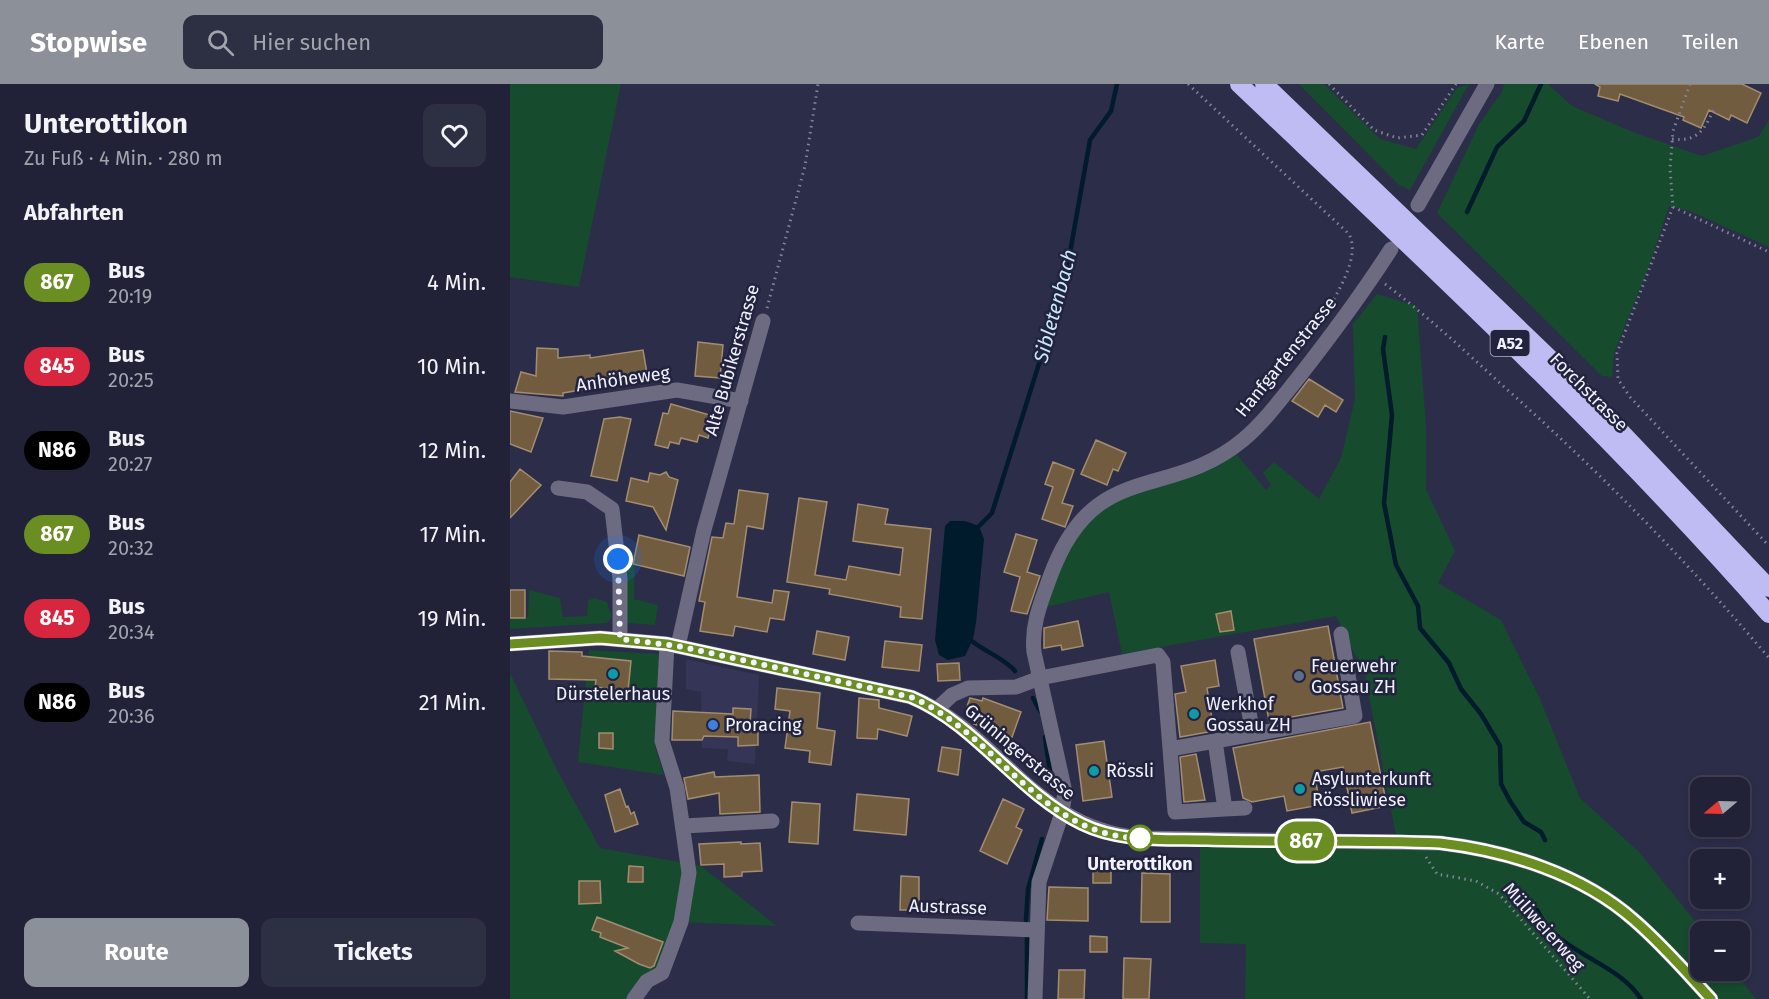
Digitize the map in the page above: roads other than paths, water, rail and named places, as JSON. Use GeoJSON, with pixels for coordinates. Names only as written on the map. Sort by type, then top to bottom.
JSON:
{"type":"FeatureCollection","features":[{"type":"Feature","properties":{"kind":"highway","name":"Forchstrasse"},"geometry":{"type":"LineString","coordinates":[[1239,84],[1578,411],[1674,510],[1769,614]]}},
{"type":"Feature","properties":{"kind":"highway","name":"Forchstrasse"},"geometry":{"type":"LineString","coordinates":[[1264,84],[1527,335],[1666,477],[1769,588]]}},
{"type":"Feature","properties":{"kind":"street"},"geometry":{"type":"LineString","coordinates":[[1418,205],[1487,84]]}},
{"type":"Feature","properties":{"kind":"street","name":"Hanfgartenstrasse"},"geometry":{"type":"LineString","coordinates":[[1062,813],[1065,799],[1063,778],[1033,643],[1038,609],[1061,553],[1080,522],[1092,508],[1118,492],[1189,469],[1232,449],[1266,418],[1330,337],[1391,249]]}},
{"type":"Feature","properties":{"kind":"street","name":"Alte Bubikerstrasse"},"geometry":{"type":"LineString","coordinates":[[634,999],[647,981],[662,973],[681,922],[689,873],[684,826],[660,729],[673,645],[763,321]]}},
{"type":"Feature","properties":{"kind":"street","name":"Anhöheweg"},"geometry":{"type":"LineString","coordinates":[[510,400],[562,407],[677,390],[741,401]]}},
{"type":"Feature","properties":{"kind":"street"},"geometry":{"type":"LineString","coordinates":[[558,488],[587,492],[612,509],[620,579],[620,639]]}},
{"type":"Feature","properties":{"kind":"street"},"geometry":{"type":"LineString","coordinates":[[1170,749],[1355,716],[1341,634]]}},
{"type":"Feature","properties":{"kind":"street","name":"Grüningerstrasse"},"geometry":{"type":"LineString","coordinates":[[510,644],[570,639],[620,639],[673,645],[899,693],[937,709],[1038,797],[1062,813],[1096,830],[1140,838],[1481,850],[1518,859],[1581,884],[1633,919],[1711,999]]}},
{"type":"Feature","properties":{"kind":"street"},"geometry":{"type":"LineString","coordinates":[[1238,652],[1253,734]]}},
{"type":"Feature","properties":{"kind":"street"},"geometry":{"type":"LineString","coordinates":[[937,709],[962,690],[1016,687],[1040,678],[1160,656],[1163,664],[1175,812],[1245,808]]}},
{"type":"Feature","properties":{"kind":"street"},"geometry":{"type":"LineString","coordinates":[[1215,741],[1225,809]]}},
{"type":"Feature","properties":{"kind":"street"},"geometry":{"type":"LineString","coordinates":[[1035,999],[1040,874],[1062,813]]}},
{"type":"Feature","properties":{"kind":"street"},"geometry":{"type":"LineString","coordinates":[[684,826],[772,821]]}},
{"type":"Feature","properties":{"kind":"street","name":"Austrasse"},"geometry":{"type":"LineString","coordinates":[[858,923],[1037,930]]}},
{"type":"Feature","properties":{"kind":"waterway","name":"Sibletenbach"},"geometry":{"type":"LineString","coordinates":[[979,526],[992,513],[1065,281],[1090,140],[1111,111],[1117,84]]}},
{"type":"Feature","properties":{"kind":"waterway"},"geometry":{"type":"LineString","coordinates":[[1467,212],[1497,147],[1524,121],[1541,84]]}},
{"type":"Feature","properties":{"kind":"waterway"},"geometry":{"type":"LineString","coordinates":[[1385,337],[1383,349],[1392,415],[1384,503],[1396,565],[1418,606],[1420,628],[1449,663],[1461,689],[1481,714],[1500,746],[1501,784],[1510,801],[1524,822],[1541,832],[1545,840]]}},
{"type":"Feature","properties":{"kind":"waterway"},"geometry":{"type":"LineString","coordinates":[[972,641],[1015,671]]}},
{"type":"Feature","properties":{"kind":"waterway"},"geometry":{"type":"LineString","coordinates":[[1033,698],[1040,711]]}},
{"type":"Feature","properties":{"kind":"waterway"},"geometry":{"type":"LineString","coordinates":[[1045,737],[1052,788]]}},
{"type":"Feature","properties":{"kind":"waterway"},"geometry":{"type":"LineString","coordinates":[[1026,920],[1028,889],[1042,839]]}},
{"type":"Feature","properties":{"kind":"waterway"},"geometry":{"type":"LineString","coordinates":[[1537,910],[1546,925],[1558,937],[1617,975],[1641,999]]}},
{"type":"Feature","properties":{"kind":"waterway"},"geometry":{"type":"LineString","coordinates":[[1027,938],[1027,999]]}},
{"type":"Feature","properties":{"kind":"place","name":"Dürstelerhaus"},"geometry":{"type":"Point","coordinates":[613,674]}},
{"type":"Feature","properties":{"kind":"place","name":"Feuerwehr Gossau ZH"},"geometry":{"type":"Point","coordinates":[1299,676]}},
{"type":"Feature","properties":{"kind":"place","name":"Werkhof Gossau ZH"},"geometry":{"type":"Point","coordinates":[1194,714]}},
{"type":"Feature","properties":{"kind":"place","name":"Proracing"},"geometry":{"type":"Point","coordinates":[713,725]}},
{"type":"Feature","properties":{"kind":"place","name":"Rössli"},"geometry":{"type":"Point","coordinates":[1094,771]}},
{"type":"Feature","properties":{"kind":"place","name":"Asylunterkunft Rössliwiese"},"geometry":{"type":"Point","coordinates":[1300,789]}},
{"type":"Feature","properties":{"kind":"place","name":"Unterottikon"},"geometry":{"type":"Point","coordinates":[1140,838]}}]}
